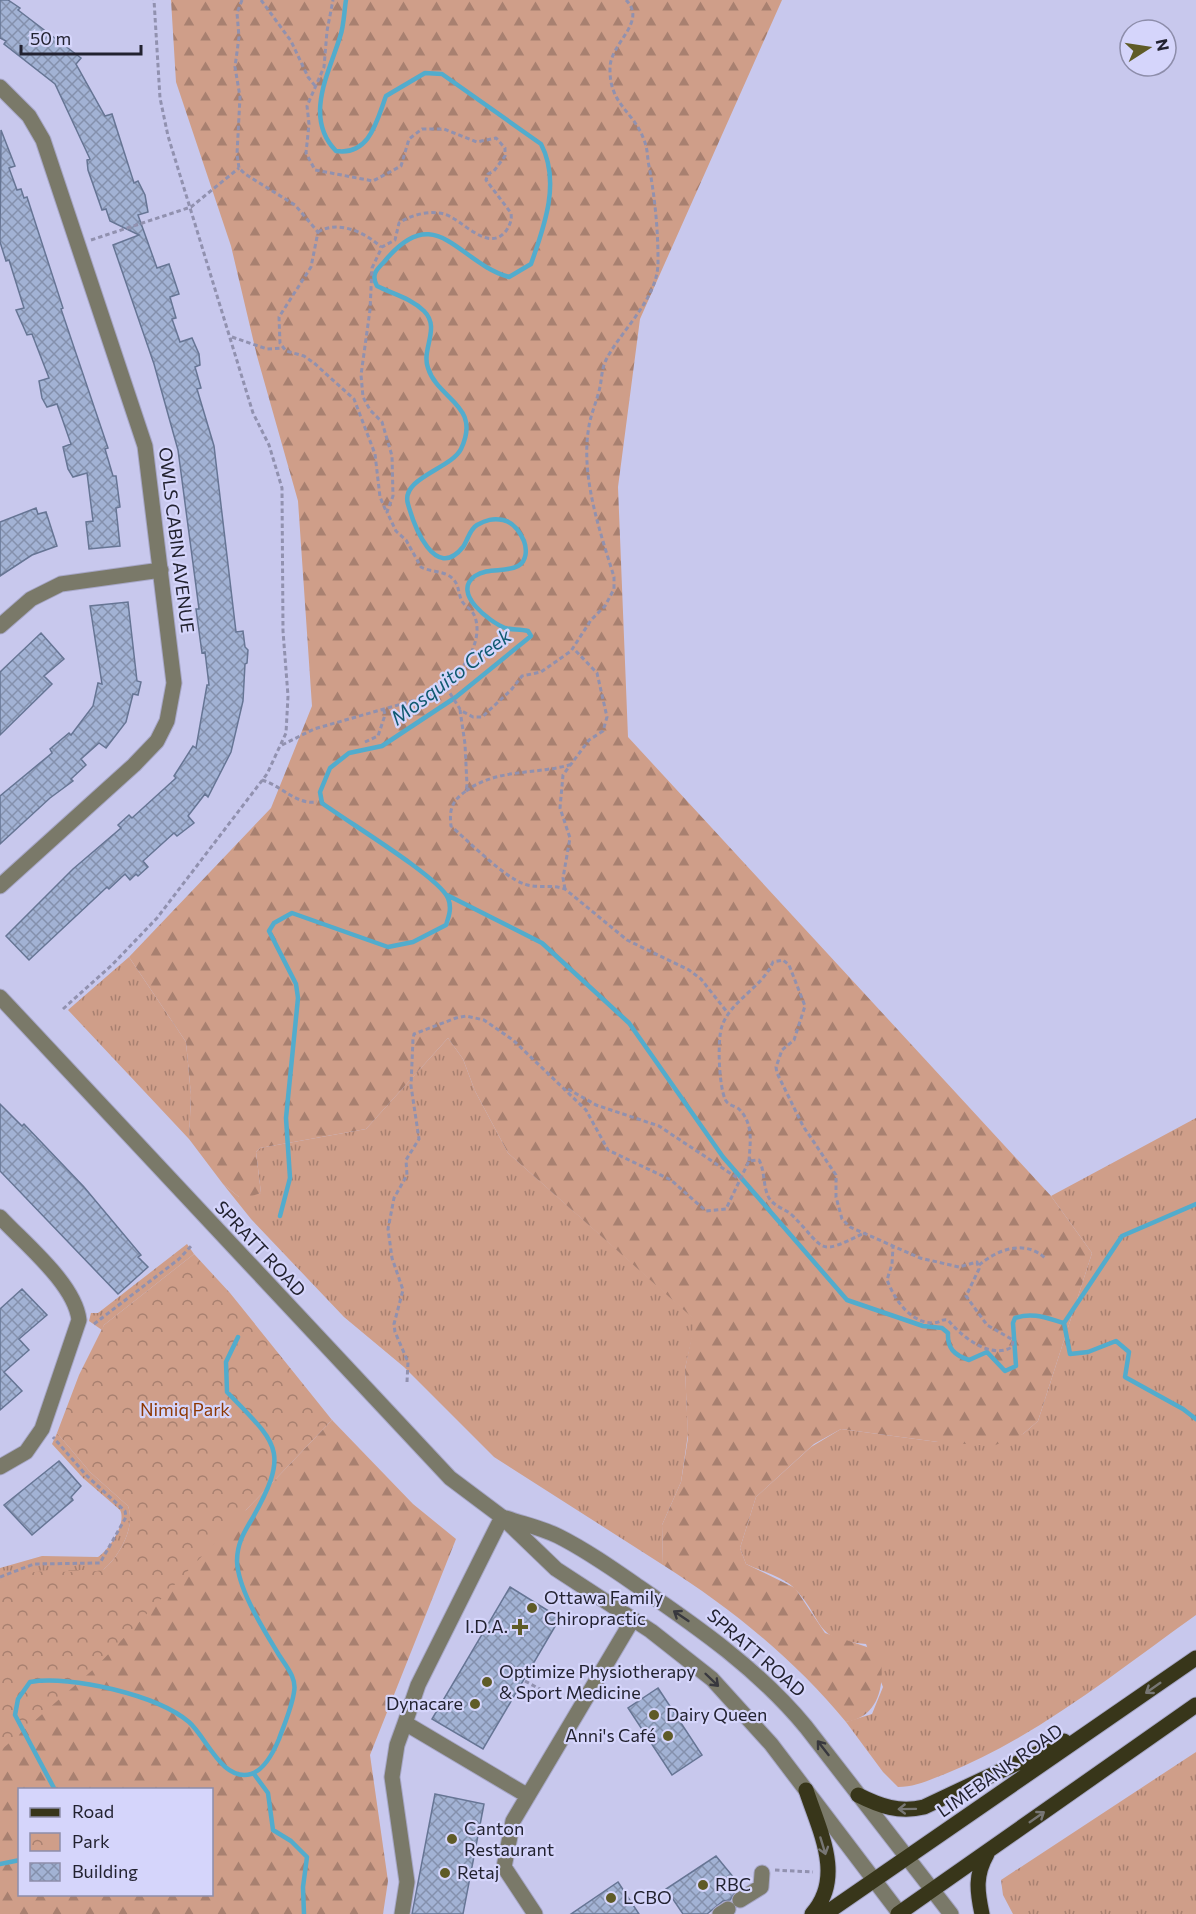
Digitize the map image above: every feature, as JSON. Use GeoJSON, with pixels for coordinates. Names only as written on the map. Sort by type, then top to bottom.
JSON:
{"type":"FeatureCollection","features":[{"type":"Feature","properties":{"kind":"main road","name":"LIMEBANK ROAD"},"geometry":{"type":"LineString","coordinates":[[825,1914],[1196,1658]]}},
{"type":"Feature","properties":{"kind":"main road"},"geometry":{"type":"LineString","coordinates":[[899,1914],[1196,1705]]}},
{"type":"Feature","properties":{"kind":"main road"},"geometry":{"type":"LineString","coordinates":[[858,1795],[892,1808],[912,1810],[924,1807],[1112,1717]]}},
{"type":"Feature","properties":{"kind":"main road"},"geometry":{"type":"LineString","coordinates":[[806,1790],[829,1872],[828,1889],[812,1914]]}},
{"type":"Feature","properties":{"kind":"main road"},"geometry":{"type":"LineString","coordinates":[[982,1914],[977,1882],[981,1865],[989,1850]]}},
{"type":"Feature","properties":{"kind":"street","name":"OWLS CABIN AVENUE"},"geometry":{"type":"LineString","coordinates":[[0,87],[29,116],[43,140],[145,446],[174,683],[167,721],[162,732],[134,765],[0,886]]}},
{"type":"Feature","properties":{"kind":"street"},"geometry":{"type":"LineString","coordinates":[[0,626],[31,599],[61,584],[161,570]]}},
{"type":"Feature","properties":{"kind":"street","name":"SPRATT ROAD"},"geometry":{"type":"LineString","coordinates":[[0,997],[432,1460],[466,1491],[502,1517],[556,1569],[633,1619],[712,1679],[757,1727],[899,1914]]}},
{"type":"Feature","properties":{"kind":"street"},"geometry":{"type":"LineString","coordinates":[[0,1217],[65,1287],[78,1310],[80,1320],[42,1429],[26,1452],[0,1467]]}},
{"type":"Feature","properties":{"kind":"street"},"geometry":{"type":"LineString","coordinates":[[402,1914],[407,1882],[392,1777],[398,1745],[418,1685],[502,1517]]}},
{"type":"Feature","properties":{"kind":"street","name":"SPRATT ROAD"},"geometry":{"type":"LineString","coordinates":[[502,1517],[557,1536],[612,1569],[715,1640],[784,1699],[951,1914]]}},
{"type":"Feature","properties":{"kind":"street"},"geometry":{"type":"LineString","coordinates":[[535,1914],[504,1867],[513,1821],[633,1619]]}},
{"type":"Feature","properties":{"kind":"street"},"geometry":{"type":"LineString","coordinates":[[405,1723],[528,1796]]}},
{"type":"Feature","properties":{"kind":"street"},"geometry":{"type":"LineString","coordinates":[[730,1908],[761,1887],[762,1873]]}},
{"type":"Feature","properties":{"kind":"path"},"geometry":{"type":"LineString","coordinates":[[63,1009],[112,965],[157,918],[262,780],[282,745],[288,720],[283,631],[282,488],[269,446],[253,413],[162,110],[154,0]]}},
{"type":"Feature","properties":{"kind":"path"},"geometry":{"type":"LineString","coordinates":[[242,0],[237,13],[239,37],[235,67],[240,97],[237,154],[239,168],[245,174],[296,204],[318,232],[311,267],[279,317],[282,348]]}},
{"type":"Feature","properties":{"kind":"path"},"geometry":{"type":"LineString","coordinates":[[261,0],[291,41],[308,77],[316,87]]}},
{"type":"Feature","properties":{"kind":"path"},"geometry":{"type":"LineString","coordinates":[[333,0],[327,31],[324,67],[307,106],[309,124],[306,153],[315,170],[372,181],[379,179],[401,166],[410,139],[422,129],[444,129],[477,142],[496,138],[505,148],[506,156],[494,171],[488,174],[486,180],[510,213],[508,229],[501,236],[477,235],[446,214],[429,211],[399,223],[395,240],[382,247],[370,277],[370,310],[364,336],[361,388],[370,410],[382,422],[392,456],[393,496],[387,512]]}},
{"type":"Feature","properties":{"kind":"path"},"geometry":{"type":"LineString","coordinates":[[460,710],[470,716],[482,717],[522,676],[541,672],[573,648],[591,620],[605,606],[614,589],[614,578],[591,492],[587,451],[589,426],[606,360],[636,319],[656,279],[658,263],[657,200],[647,148],[643,136],[622,109],[610,80],[613,52],[629,29],[635,13],[634,7],[626,0]]}},
{"type":"Feature","properties":{"kind":"path"},"geometry":{"type":"LineString","coordinates":[[78,244],[191,207],[239,168]]}},
{"type":"Feature","properties":{"kind":"path"},"geometry":{"type":"LineString","coordinates":[[318,232],[334,226],[343,227],[382,247]]}},
{"type":"Feature","properties":{"kind":"path"},"geometry":{"type":"LineString","coordinates":[[232,337],[267,349],[282,348],[314,363],[354,399],[375,454],[380,497],[396,531],[406,540],[421,567],[450,575],[459,589],[461,601],[470,608],[474,615],[477,635],[474,646],[446,687],[423,698],[383,707],[314,729],[282,745]]}},
{"type":"Feature","properties":{"kind":"path"},"geometry":{"type":"LineString","coordinates":[[565,890],[563,878],[570,838],[562,817],[560,795],[563,775],[589,740],[603,731],[608,717],[597,673],[573,648]]}},
{"type":"Feature","properties":{"kind":"path"},"geometry":{"type":"LineString","coordinates":[[446,687],[460,710],[465,744],[466,791]]}},
{"type":"Feature","properties":{"kind":"path"},"geometry":{"type":"LineString","coordinates":[[365,742],[378,736],[385,715],[383,707]]}},
{"type":"Feature","properties":{"kind":"path"},"geometry":{"type":"LineString","coordinates":[[573,764],[551,770],[497,776],[480,782],[456,798],[451,806],[451,826],[516,880],[539,888],[558,886],[627,940],[689,970],[701,979],[727,1012]]}},
{"type":"Feature","properties":{"kind":"path"},"geometry":{"type":"LineString","coordinates":[[262,780],[282,787],[302,802],[317,802]]}},
{"type":"Feature","properties":{"kind":"path"},"geometry":{"type":"LineString","coordinates":[[407,1382],[408,1362],[394,1324],[403,1290],[392,1258],[388,1229],[394,1198],[407,1175],[406,1160],[419,1139],[411,1067],[414,1034],[456,1018],[466,1016],[484,1020],[513,1040],[563,1086],[594,1120],[600,1140],[608,1150],[671,1180],[706,1211],[726,1209],[749,1161],[750,1129],[742,1113],[725,1098],[721,1080],[719,1039],[727,1012],[741,1001],[772,962],[786,961],[805,1006],[794,1040],[782,1050],[776,1067],[777,1073],[803,1126],[836,1174],[836,1197],[842,1219],[850,1227],[920,1258],[953,1266],[964,1266],[977,1262],[979,1265]]}},
{"type":"Feature","properties":{"kind":"path"},"geometry":{"type":"LineString","coordinates":[[563,1086],[596,1105],[659,1126],[740,1178]]}},
{"type":"Feature","properties":{"kind":"path"},"geometry":{"type":"LineString","coordinates":[[749,1161],[759,1160],[761,1163],[768,1196],[774,1205],[792,1215],[821,1247],[829,1249],[836,1247],[864,1233]]}},
{"type":"Feature","properties":{"kind":"path"},"geometry":{"type":"LineString","coordinates":[[80,1320],[92,1326],[179,1258],[193,1244]]}},
{"type":"Feature","properties":{"kind":"path"},"geometry":{"type":"LineString","coordinates":[[893,1247],[892,1264],[887,1280],[894,1296],[909,1316],[933,1323],[948,1320],[975,1344],[991,1349],[1006,1350],[1012,1347],[1012,1340],[987,1325],[966,1296],[979,1265],[998,1251],[1008,1249],[1029,1248],[1036,1250],[1046,1258]]}},
{"type":"Feature","properties":{"kind":"path"},"geometry":{"type":"LineString","coordinates":[[0,1577],[34,1564],[100,1563],[126,1517],[125,1511],[86,1475],[53,1437],[56,1427]]}},
{"type":"Feature","properties":{"kind":"path"},"geometry":{"type":"LineString","coordinates":[[525,1681],[547,1693]]}},
{"type":"Feature","properties":{"kind":"path"},"geometry":{"type":"LineString","coordinates":[[762,1873],[768,1870],[820,1872]]}},
{"type":"Feature","properties":{"kind":"green space"},"geometry":{"type":"Polygon","coordinates":[[[171,0],[782,0],[640,319],[618,487],[628,737],[1051,1196],[1092,1253],[1038,1421],[1023,1434],[993,1446],[938,1442],[841,1429],[814,1444],[756,1497],[740,1548],[746,1564],[795,1588],[825,1633],[879,1651],[882,1674],[878,1696],[874,1705],[858,1719],[846,1722],[805,1677],[760,1636],[713,1599],[663,1565],[662,1525],[681,1482],[688,1438],[685,1369],[695,1320],[508,1153],[475,1091],[463,1059],[448,1038],[366,1129],[260,1148],[256,1152],[261,1193],[239,1197],[223,1184],[189,1139],[191,1095],[186,1042],[129,957],[271,808],[312,706],[298,501],[257,356],[231,246],[176,82],[171,0]]]}},
{"type":"Feature","properties":{"kind":"green space"},"geometry":{"type":"Polygon","coordinates":[[[129,957],[186,1042],[191,1095],[189,1139],[68,1010],[129,957]]]}},
{"type":"Feature","properties":{"kind":"green space"},"geometry":{"type":"Polygon","coordinates":[[[448,1038],[463,1059],[475,1091],[508,1153],[696,1320],[685,1369],[688,1434],[681,1482],[662,1525],[663,1565],[494,1457],[404,1367],[344,1317],[251,1219],[223,1184],[239,1197],[261,1193],[256,1152],[260,1148],[366,1129],[448,1038]]]}},
{"type":"Feature","properties":{"kind":"green space"},"geometry":{"type":"Polygon","coordinates":[[[1196,1118],[1196,1615],[1106,1681],[1012,1742],[945,1774],[916,1784],[898,1787],[883,1772],[846,1722],[872,1714],[883,1687],[866,1644],[849,1642],[828,1633],[792,1586],[780,1578],[746,1564],[740,1548],[756,1497],[811,1447],[841,1429],[938,1442],[1023,1434],[1038,1421],[1092,1253],[1051,1196],[1196,1118]]]}},
{"type":"Feature","properties":{"kind":"green space"},"geometry":{"type":"Polygon","coordinates":[[[187,1244],[194,1254],[104,1325],[102,1330],[89,1321],[91,1313],[98,1313],[187,1244]]]}},
{"type":"Feature","properties":{"kind":"green space","name":"Nimiq Park"},"geometry":{"type":"Polygon","coordinates":[[[194,1254],[230,1293],[332,1420],[96,1667],[0,1751],[0,1582],[25,1573],[103,1570],[120,1550],[130,1523],[128,1506],[90,1472],[57,1433],[79,1375],[104,1325],[194,1254]]]}},
{"type":"Feature","properties":{"kind":"green space"},"geometry":{"type":"Polygon","coordinates":[[[332,1420],[413,1504],[456,1539],[370,1755],[388,1881],[383,1914],[0,1914],[0,1582],[18,1574],[50,1570],[103,1570],[246,1510],[332,1420]]]}},
{"type":"Feature","properties":{"kind":"green space"},"geometry":{"type":"Polygon","coordinates":[[[57,1433],[90,1472],[128,1506],[130,1523],[128,1532],[120,1550],[103,1570],[0,1582],[0,1568],[42,1556],[98,1557],[107,1549],[119,1529],[122,1515],[120,1510],[83,1478],[52,1444],[57,1433]]]}},
{"type":"Feature","properties":{"kind":"green space"},"geometry":{"type":"Polygon","coordinates":[[[1196,1752],[1196,1914],[1013,1914],[1003,1895],[1001,1880],[1196,1752]]]}},
{"type":"Feature","properties":{"kind":"building"},"geometry":{"type":"Polygon","coordinates":[[[0,0],[8,0],[20,8],[18,10],[81,58],[76,64],[105,116],[112,114],[134,183],[138,181],[145,195],[148,212],[138,215],[157,268],[169,264],[179,294],[170,297],[176,318],[172,319],[180,342],[192,338],[199,354],[200,365],[195,367],[201,388],[197,389],[214,446],[236,632],[243,631],[245,647],[248,650],[243,701],[231,752],[208,797],[205,794],[188,816],[194,823],[177,836],[174,833],[143,861],[148,867],[138,876],[136,874],[130,880],[125,874],[109,889],[107,887],[29,960],[6,936],[73,869],[121,828],[118,825],[129,815],[132,818],[176,778],[174,776],[193,746],[196,748],[207,685],[209,685],[196,609],[199,609],[178,450],[154,364],[113,245],[139,235],[110,221],[106,209],[102,210],[88,170],[87,160],[90,159],[55,84],[4,44],[6,41],[0,38],[0,0]]]}},
{"type":"Feature","properties":{"kind":"building"},"geometry":{"type":"Polygon","coordinates":[[[1,130],[15,166],[9,168],[17,190],[21,189],[24,198],[27,197],[63,308],[61,309],[108,448],[105,449],[113,476],[116,476],[120,507],[116,508],[120,546],[89,549],[86,522],[93,521],[87,473],[73,477],[68,469],[63,447],[71,444],[57,404],[47,407],[42,398],[39,381],[49,378],[32,334],[27,335],[16,310],[24,308],[9,260],[6,261],[0,242],[1,130]]]}},
{"type":"Feature","properties":{"kind":"building"},"geometry":{"type":"Polygon","coordinates":[[[36,508],[38,514],[46,512],[57,546],[32,555],[0,576],[0,522],[36,508]]]}},
{"type":"Feature","properties":{"kind":"building"},"geometry":{"type":"Polygon","coordinates":[[[128,602],[137,681],[141,682],[138,695],[133,694],[126,722],[106,748],[99,743],[81,759],[86,765],[71,779],[73,781],[50,798],[0,844],[0,796],[52,753],[50,749],[69,733],[71,735],[93,706],[98,683],[102,684],[90,606],[128,602]]]}},
{"type":"Feature","properties":{"kind":"building"},"geometry":{"type":"Polygon","coordinates":[[[41,633],[64,659],[44,676],[52,684],[0,735],[0,672],[41,633]]]}},
{"type":"Feature","properties":{"kind":"building"},"geometry":{"type":"Polygon","coordinates":[[[0,1104],[22,1126],[24,1124],[84,1187],[141,1255],[138,1257],[148,1267],[118,1294],[0,1171],[0,1104]]]}},
{"type":"Feature","properties":{"kind":"building"},"geometry":{"type":"Polygon","coordinates":[[[22,1289],[47,1315],[19,1339],[29,1350],[4,1372],[22,1391],[0,1410],[0,1309],[22,1289]]]}},
{"type":"Feature","properties":{"kind":"building"},"geometry":{"type":"Polygon","coordinates":[[[59,1461],[81,1486],[71,1497],[73,1500],[32,1535],[4,1505],[59,1461]]]}},
{"type":"Feature","properties":{"kind":"building"},"geometry":{"type":"Polygon","coordinates":[[[510,1587],[560,1618],[483,1749],[432,1719],[510,1587]]]}},
{"type":"Feature","properties":{"kind":"building"},"geometry":{"type":"Polygon","coordinates":[[[658,1688],[702,1755],[672,1775],[628,1708],[658,1688]]]}},
{"type":"Feature","properties":{"kind":"building"},"geometry":{"type":"Polygon","coordinates":[[[435,1794],[484,1804],[463,1914],[412,1914],[435,1794]]]}},
{"type":"Feature","properties":{"kind":"building","name":"RBC"},"geometry":{"type":"Polygon","coordinates":[[[716,1856],[734,1878],[731,1881],[737,1890],[730,1900],[723,1901],[707,1914],[683,1914],[666,1889],[716,1856]]]}},
{"type":"Feature","properties":{"kind":"building","name":"LCBO"},"geometry":{"type":"Polygon","coordinates":[[[618,1882],[639,1914],[571,1914],[618,1882]]]}},
{"type":"Feature","properties":{"kind":"waterway","name":"Mosquito Creek"},"geometry":{"type":"LineString","coordinates":[[280,1216],[290,1178],[286,1118],[298,998],[296,984],[269,931],[274,923],[292,913],[388,947],[413,942],[446,925],[450,912],[448,898],[441,888],[427,876],[322,803],[320,792],[330,768],[349,753],[382,746],[456,697],[531,636],[528,631],[505,628],[491,620],[475,606],[467,590],[469,583],[480,573],[513,568],[521,564],[526,555],[525,544],[521,534],[513,525],[496,519],[480,523],[472,530],[463,547],[453,556],[443,558],[435,555],[427,547],[415,525],[408,504],[408,495],[419,480],[456,456],[466,434],[466,422],[462,412],[433,379],[428,368],[427,353],[431,331],[429,318],[413,303],[377,286],[374,276],[402,244],[418,235],[433,235],[447,240],[491,270],[509,277],[531,264],[548,204],[550,174],[547,159],[541,144],[442,74],[425,73],[386,96],[375,125],[364,142],[348,151],[336,151],[326,138],[321,125],[320,110],[325,81],[341,33],[346,0]]}},
{"type":"Feature","properties":{"kind":"waterway"},"geometry":{"type":"LineString","coordinates":[[447,895],[542,943],[629,1023],[723,1157],[847,1300],[923,1326],[942,1328],[948,1333],[950,1347],[959,1356],[969,1360],[987,1352],[1005,1371],[1016,1366],[1013,1323],[1015,1318],[1034,1316],[1064,1323],[1070,1354],[1088,1352],[1116,1341],[1129,1352],[1125,1377],[1183,1409],[1196,1419]]}},
{"type":"Feature","properties":{"kind":"waterway"},"geometry":{"type":"LineString","coordinates":[[1064,1323],[1122,1236],[1196,1204]]}},
{"type":"Feature","properties":{"kind":"waterway","name":"Mosquito Creek"},"geometry":{"type":"LineString","coordinates":[[54,1788],[15,1715],[18,1699],[30,1682],[90,1684],[156,1703],[189,1722],[223,1765],[241,1775],[251,1774],[260,1769],[279,1739],[292,1704],[294,1682],[253,1610],[238,1572],[238,1549],[272,1477],[274,1462],[273,1449],[267,1437],[227,1392],[226,1362],[238,1337]]}},
{"type":"Feature","properties":{"kind":"waterway"},"geometry":{"type":"LineString","coordinates":[[254,1774],[268,1793],[273,1830],[291,1841],[307,1857],[303,1887],[304,1914]]}},
{"type":"Feature","properties":{"kind":"waterway","name":"Mosquito Creek"},"geometry":{"type":"LineString","coordinates":[[0,1864],[18,1860]]}},
{"type":"Feature","properties":{"kind":"place","name":"Ottawa Family Chiropractic"},"geometry":{"type":"Point","coordinates":[532,1608]}},
{"type":"Feature","properties":{"kind":"place","name":"I.D.A."},"geometry":{"type":"Point","coordinates":[520,1627]}},
{"type":"Feature","properties":{"kind":"place","name":"Optimize Physiotherapy & Sport Medicine"},"geometry":{"type":"Point","coordinates":[487,1682]}},
{"type":"Feature","properties":{"kind":"place","name":"Dynacare"},"geometry":{"type":"Point","coordinates":[475,1704]}},
{"type":"Feature","properties":{"kind":"place","name":"Dairy Queen"},"geometry":{"type":"Point","coordinates":[654,1715]}},
{"type":"Feature","properties":{"kind":"place","name":"Anni's Café"},"geometry":{"type":"Point","coordinates":[668,1736]}},
{"type":"Feature","properties":{"kind":"place","name":"Canton Restaurant"},"geometry":{"type":"Point","coordinates":[452,1839]}},
{"type":"Feature","properties":{"kind":"place","name":"Retaj"},"geometry":{"type":"Point","coordinates":[445,1873]}},
{"type":"Feature","properties":{"kind":"place","name":"RBC"},"geometry":{"type":"Point","coordinates":[703,1885]}},
{"type":"Feature","properties":{"kind":"place","name":"LCBO"},"geometry":{"type":"Point","coordinates":[611,1898]}}]}
